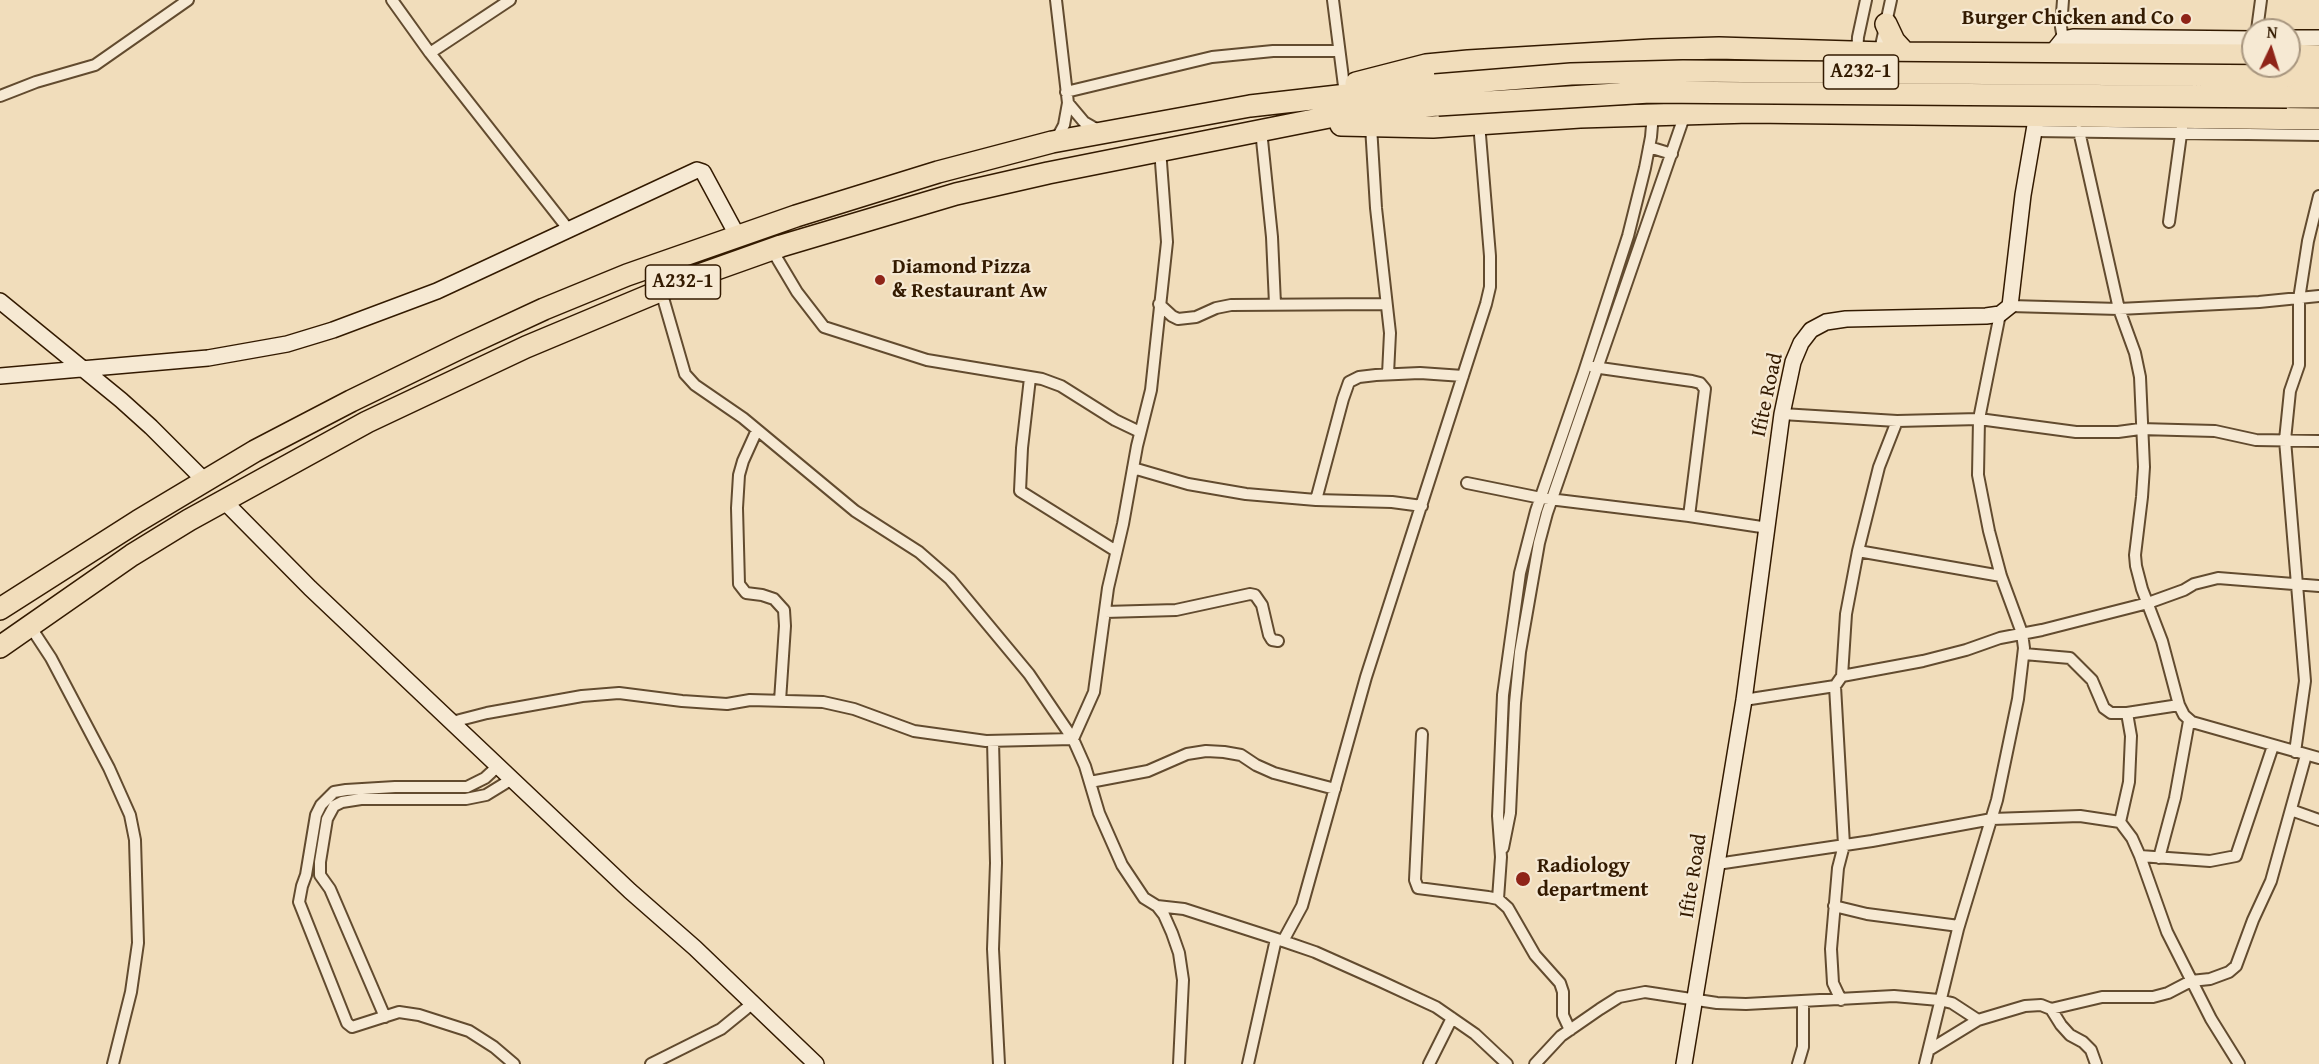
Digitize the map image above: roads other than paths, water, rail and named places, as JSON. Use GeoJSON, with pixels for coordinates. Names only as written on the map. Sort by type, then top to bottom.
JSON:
{"type":"FeatureCollection","features":[{"type":"Feature","properties":{"kind":"highway"},"geometry":{"type":"LineString","coordinates":[[1886,24],[1894,41],[1905,53]]}},
{"type":"Feature","properties":{"kind":"highway"},"geometry":{"type":"LineString","coordinates":[[1296,99],[1426,65],[1563,54],[1719,48],[1905,53],[2241,55]]}},
{"type":"Feature","properties":{"kind":"highway"},"geometry":{"type":"LineString","coordinates":[[2301,68],[2319,56]]}},
{"type":"Feature","properties":{"kind":"highway","name":"A232-1"},"geometry":{"type":"LineString","coordinates":[[0,647],[132,555],[367,422],[440,387],[526,347],[661,291],[772,250],[956,194],[1160,149],[1385,109],[1437,95],[1571,74],[1683,71],[2241,76]]}},
{"type":"Feature","properties":{"kind":"highway","name":"A232-1"},"geometry":{"type":"LineString","coordinates":[[2301,76],[2319,76]]}},
{"type":"Feature","properties":{"kind":"highway","name":"A232-1"},"geometry":{"type":"LineString","coordinates":[[2291,78],[2319,97]]}},
{"type":"Feature","properties":{"kind":"highway","name":"A232-1"},"geometry":{"type":"LineString","coordinates":[[0,609],[205,481],[351,401],[462,346],[544,309],[627,275],[737,235],[939,172],[1055,141],[1296,99],[1437,95]]}},
{"type":"Feature","properties":{"kind":"highway"},"geometry":{"type":"LineString","coordinates":[[1299,123],[1433,127],[1653,114],[1750,112],[2036,123],[2182,125],[2319,119]]}},
{"type":"Feature","properties":{"kind":"street"},"geometry":{"type":"LineString","coordinates":[[0,96],[36,82],[95,65],[188,0]]}},
{"type":"Feature","properties":{"kind":"street"},"geometry":{"type":"LineString","coordinates":[[392,0],[430,53],[569,230]]}},
{"type":"Feature","properties":{"kind":"street"},"geometry":{"type":"LineString","coordinates":[[430,53],[510,0]]}},
{"type":"Feature","properties":{"kind":"street"},"geometry":{"type":"LineString","coordinates":[[1055,141],[1064,125],[1067,97],[1056,0]]}},
{"type":"Feature","properties":{"kind":"street"},"geometry":{"type":"LineString","coordinates":[[1333,0],[1344,86]]}},
{"type":"Feature","properties":{"kind":"street"},"geometry":{"type":"LineString","coordinates":[[1866,0],[1856,52],[1859,81],[1870,115]]}},
{"type":"Feature","properties":{"kind":"street"},"geometry":{"type":"LineString","coordinates":[[1870,115],[1879,52],[1891,0]]}},
{"type":"Feature","properties":{"kind":"street"},"geometry":{"type":"LineString","coordinates":[[1925,1064],[1959,926],[1992,819],[2018,699],[2024,654],[2022,633],[2001,576],[1979,490],[1979,419],[2005,310],[2022,195],[2051,53],[2061,27],[2063,0]]}},
{"type":"Feature","properties":{"kind":"street"},"geometry":{"type":"LineString","coordinates":[[2258,18],[2261,0]]}},
{"type":"Feature","properties":{"kind":"street"},"geometry":{"type":"LineString","coordinates":[[2051,53],[2091,37],[2241,39]]}},
{"type":"Feature","properties":{"kind":"street"},"geometry":{"type":"LineString","coordinates":[[2301,38],[2319,38]]}},
{"type":"Feature","properties":{"kind":"street"},"geometry":{"type":"LineString","coordinates":[[1067,97],[1212,57],[1273,51],[1339,51]]}},
{"type":"Feature","properties":{"kind":"street"},"geometry":{"type":"LineString","coordinates":[[1067,97],[1084,122],[1103,132]]}},
{"type":"Feature","properties":{"kind":"street"},"geometry":{"type":"LineString","coordinates":[[1592,367],[1642,180],[1653,114]]}},
{"type":"Feature","properties":{"kind":"street"},"geometry":{"type":"LineString","coordinates":[[1498,899],[1501,857],[1498,816],[1503,695],[1520,573],[1592,367],[1661,186],[1685,114]]}},
{"type":"Feature","properties":{"kind":"street"},"geometry":{"type":"LineString","coordinates":[[1248,1064],[1280,940],[1302,906],[1366,677],[1473,351],[1490,287],[1490,256],[1479,123]]}},
{"type":"Feature","properties":{"kind":"street"},"geometry":{"type":"LineString","coordinates":[[2036,123],[2079,132],[2182,125],[2319,135]]}},
{"type":"Feature","properties":{"kind":"street"},"geometry":{"type":"LineString","coordinates":[[2169,222],[2182,125]]}},
{"type":"Feature","properties":{"kind":"street"},"geometry":{"type":"LineString","coordinates":[[1371,126],[1376,208],[1390,333],[1388,374]]}},
{"type":"Feature","properties":{"kind":"street"},"geometry":{"type":"LineString","coordinates":[[1261,130],[1272,237],[1275,304]]}},
{"type":"Feature","properties":{"kind":"street"},"geometry":{"type":"LineString","coordinates":[[2079,132],[2119,309],[2135,353],[2141,397],[2140,429],[2144,467],[2134,555],[2142,589],[2162,641],[2179,705],[2190,721],[2319,758]]}},
{"type":"Feature","properties":{"kind":"street"},"geometry":{"type":"LineString","coordinates":[[1649,147],[1672,154]]}},
{"type":"Feature","properties":{"kind":"street"},"geometry":{"type":"LineString","coordinates":[[1073,739],[1094,692],[1116,551],[1140,432],[1151,390],[1167,242],[1160,149]]}},
{"type":"Feature","properties":{"kind":"street"},"geometry":{"type":"LineString","coordinates":[[0,376],[208,358],[287,344],[379,314],[437,291],[697,170],[703,172],[737,235]]}},
{"type":"Feature","properties":{"kind":"street"},"geometry":{"type":"LineString","coordinates":[[1642,180],[1661,186]]}},
{"type":"Feature","properties":{"kind":"street"},"geometry":{"type":"LineString","coordinates":[[2295,752],[2305,681],[2285,440],[2290,391],[2299,365],[2299,299],[2308,241],[2319,196]]}},
{"type":"Feature","properties":{"kind":"street"},"geometry":{"type":"LineString","coordinates":[[772,250],[797,292],[824,327],[927,360],[1042,379],[1061,386],[1115,420],[1140,432]]}},
{"type":"Feature","properties":{"kind":"street"},"geometry":{"type":"LineString","coordinates":[[661,291],[685,374],[695,386],[757,430],[855,511],[919,552],[950,579],[1029,674],[1073,739],[1122,865],[1144,898],[1157,906],[1164,915],[1179,953],[1183,980],[1179,1064]]}},
{"type":"Feature","properties":{"kind":"street"},"geometry":{"type":"LineString","coordinates":[[2005,310],[2119,309],[2319,296]]}},
{"type":"Feature","properties":{"kind":"street"},"geometry":{"type":"LineString","coordinates":[[0,301],[151,427],[205,481]]}},
{"type":"Feature","properties":{"kind":"street"},"geometry":{"type":"LineString","coordinates":[[1159,304],[1178,319],[1196,317],[1216,308],[1231,305],[1386,304]]}},
{"type":"Feature","properties":{"kind":"street","name":"Ifite Road"},"geometry":{"type":"LineString","coordinates":[[1684,1064],[1744,700],[1782,414],[1793,362],[1801,343],[1811,330],[1826,322],[1846,319],[1986,316],[2005,310]]}},
{"type":"Feature","properties":{"kind":"street"},"geometry":{"type":"LineString","coordinates":[[1592,367],[1692,381],[1700,383],[1705,389],[1689,516]]}},
{"type":"Feature","properties":{"kind":"street"},"geometry":{"type":"LineString","coordinates":[[1316,500],[1349,382],[1359,377],[1388,374],[1420,373],[1463,376]]}},
{"type":"Feature","properties":{"kind":"street"},"geometry":{"type":"LineString","coordinates":[[1030,378],[1020,491],[1116,551]]}},
{"type":"Feature","properties":{"kind":"street"},"geometry":{"type":"LineString","coordinates":[[1782,414],[1897,421],[1979,419],[2076,432],[2118,432],[2140,429],[2215,431],[2256,440],[2319,441]]}},
{"type":"Feature","properties":{"kind":"street"},"geometry":{"type":"LineString","coordinates":[[1840,1000],[1833,983],[1831,948],[1838,868],[1844,845],[1835,686],[1842,676],[1846,614],[1858,551],[1879,467],[1897,421]]}},
{"type":"Feature","properties":{"kind":"street"},"geometry":{"type":"LineString","coordinates":[[757,430],[739,475],[737,508],[740,584],[746,593],[762,594],[774,599],[784,610],[780,701]]}},
{"type":"Feature","properties":{"kind":"street"},"geometry":{"type":"LineString","coordinates":[[1133,468],[1188,484],[1246,494],[1316,500],[1392,502],[1422,506]]}},
{"type":"Feature","properties":{"kind":"street"},"geometry":{"type":"LineString","coordinates":[[1467,483],[1546,499],[1768,528]]}},
{"type":"Feature","properties":{"kind":"street"},"geometry":{"type":"LineString","coordinates":[[224,501],[310,588],[816,1064]]}},
{"type":"Feature","properties":{"kind":"street"},"geometry":{"type":"LineString","coordinates":[[1858,551],[2001,576]]}},
{"type":"Feature","properties":{"kind":"street"},"geometry":{"type":"LineString","coordinates":[[1842,676],[1923,661],[2022,633],[2148,603],[2194,584],[2218,578],[2319,586]]}},
{"type":"Feature","properties":{"kind":"street"},"geometry":{"type":"LineString","coordinates":[[1105,612],[1176,610],[1250,594],[1255,595],[1262,605],[1269,635],[1272,640],[1278,641]]}},
{"type":"Feature","properties":{"kind":"street"},"geometry":{"type":"LineString","coordinates":[[30,626],[51,658],[109,768],[130,815],[135,840],[138,943],[130,992],[113,1064]]}},
{"type":"Feature","properties":{"kind":"street"},"geometry":{"type":"LineString","coordinates":[[2024,654],[2070,658],[2092,680],[2104,708],[2111,713],[2127,713],[2179,705]]}},
{"type":"Feature","properties":{"kind":"street"},"geometry":{"type":"LineString","coordinates":[[1744,700],[1835,686]]}},
{"type":"Feature","properties":{"kind":"street"},"geometry":{"type":"LineString","coordinates":[[452,722],[508,709],[610,693],[727,704],[750,699],[823,702],[854,709],[914,731],[993,741],[1073,739]]}},
{"type":"Feature","properties":{"kind":"street"},"geometry":{"type":"LineString","coordinates":[[2120,822],[2129,782],[2131,736],[2127,713]]}},
{"type":"Feature","properties":{"kind":"street"},"geometry":{"type":"LineString","coordinates":[[2159,858],[2175,798],[2190,721]]}},
{"type":"Feature","properties":{"kind":"street"},"geometry":{"type":"LineString","coordinates":[[1422,734],[1415,880],[1419,888],[1498,899],[1508,908],[1535,955],[1560,983],[1563,992],[1563,1015],[1570,1030]]}},
{"type":"Feature","properties":{"kind":"street"},"geometry":{"type":"LineString","coordinates":[[993,741],[996,863],[993,949],[999,1064]]}},
{"type":"Feature","properties":{"kind":"street"},"geometry":{"type":"LineString","coordinates":[[2140,856],[2210,861],[2236,856],[2273,746]]}},
{"type":"Feature","properties":{"kind":"street"},"geometry":{"type":"LineString","coordinates":[[1090,782],[1149,771],[1187,754],[1206,751],[1241,755],[1274,773],[1335,789]]}},
{"type":"Feature","properties":{"kind":"street"},"geometry":{"type":"LineString","coordinates":[[1929,1050],[1978,1020],[2025,1006],[2041,1005],[2051,1009],[2102,996],[2153,997],[2168,993],[2191,981],[2210,979],[2229,972],[2236,966],[2271,881],[2282,849],[2306,755]]}},
{"type":"Feature","properties":{"kind":"street"},"geometry":{"type":"LineString","coordinates":[[498,766],[485,778],[467,787],[334,792],[321,805],[316,815],[299,902],[347,1023],[352,1028],[399,1012],[419,1015],[469,1031],[494,1047],[514,1064]]}},
{"type":"Feature","properties":{"kind":"street"},"geometry":{"type":"LineString","coordinates":[[385,1017],[330,889],[320,875],[327,819],[334,806],[342,802],[466,799],[486,795],[512,779]]}},
{"type":"Feature","properties":{"kind":"street"},"geometry":{"type":"LineString","coordinates":[[2291,810],[2319,820]]}},
{"type":"Feature","properties":{"kind":"street"},"geometry":{"type":"LineString","coordinates":[[1716,864],[1844,845],[1992,819],[2080,816],[2120,822],[2132,838],[2167,932],[2191,981],[2239,1064]]}},
{"type":"Feature","properties":{"kind":"street"},"geometry":{"type":"LineString","coordinates":[[1157,906],[1184,909],[1280,940],[1315,952],[1380,981],[1452,1018],[1475,1034],[1507,1064]]}},
{"type":"Feature","properties":{"kind":"street"},"geometry":{"type":"LineString","coordinates":[[1834,906],[1867,914],[1959,926]]}},
{"type":"Feature","properties":{"kind":"street"},"geometry":{"type":"LineString","coordinates":[[1535,1064],[1561,1036],[1619,997],[1645,992],[1717,1003],[1746,1004],[1894,996],[1939,1000],[1959,1007],[1978,1020]]}},
{"type":"Feature","properties":{"kind":"street"},"geometry":{"type":"LineString","coordinates":[[1798,1064],[1803,1047],[1803,1002]]}},
{"type":"Feature","properties":{"kind":"street"},"geometry":{"type":"LineString","coordinates":[[651,1064],[721,1029],[753,1003]]}},
{"type":"Feature","properties":{"kind":"street"},"geometry":{"type":"LineString","coordinates":[[2051,1009],[2070,1035],[2083,1042],[2091,1050],[2096,1064]]}},
{"type":"Feature","properties":{"kind":"street"},"geometry":{"type":"LineString","coordinates":[[1429,1064],[1452,1018]]}},
{"type":"Feature","properties":{"kind":"place","name":"Burger Chicken and Co"},"geometry":{"type":"Point","coordinates":[2186,19]}},
{"type":"Feature","properties":{"kind":"place","name":"Diamond Pizza & Restaurant Aw"},"geometry":{"type":"Point","coordinates":[880,280]}},
{"type":"Feature","properties":{"kind":"place","name":"Radiology department"},"geometry":{"type":"Point","coordinates":[1523,879]}}]}
